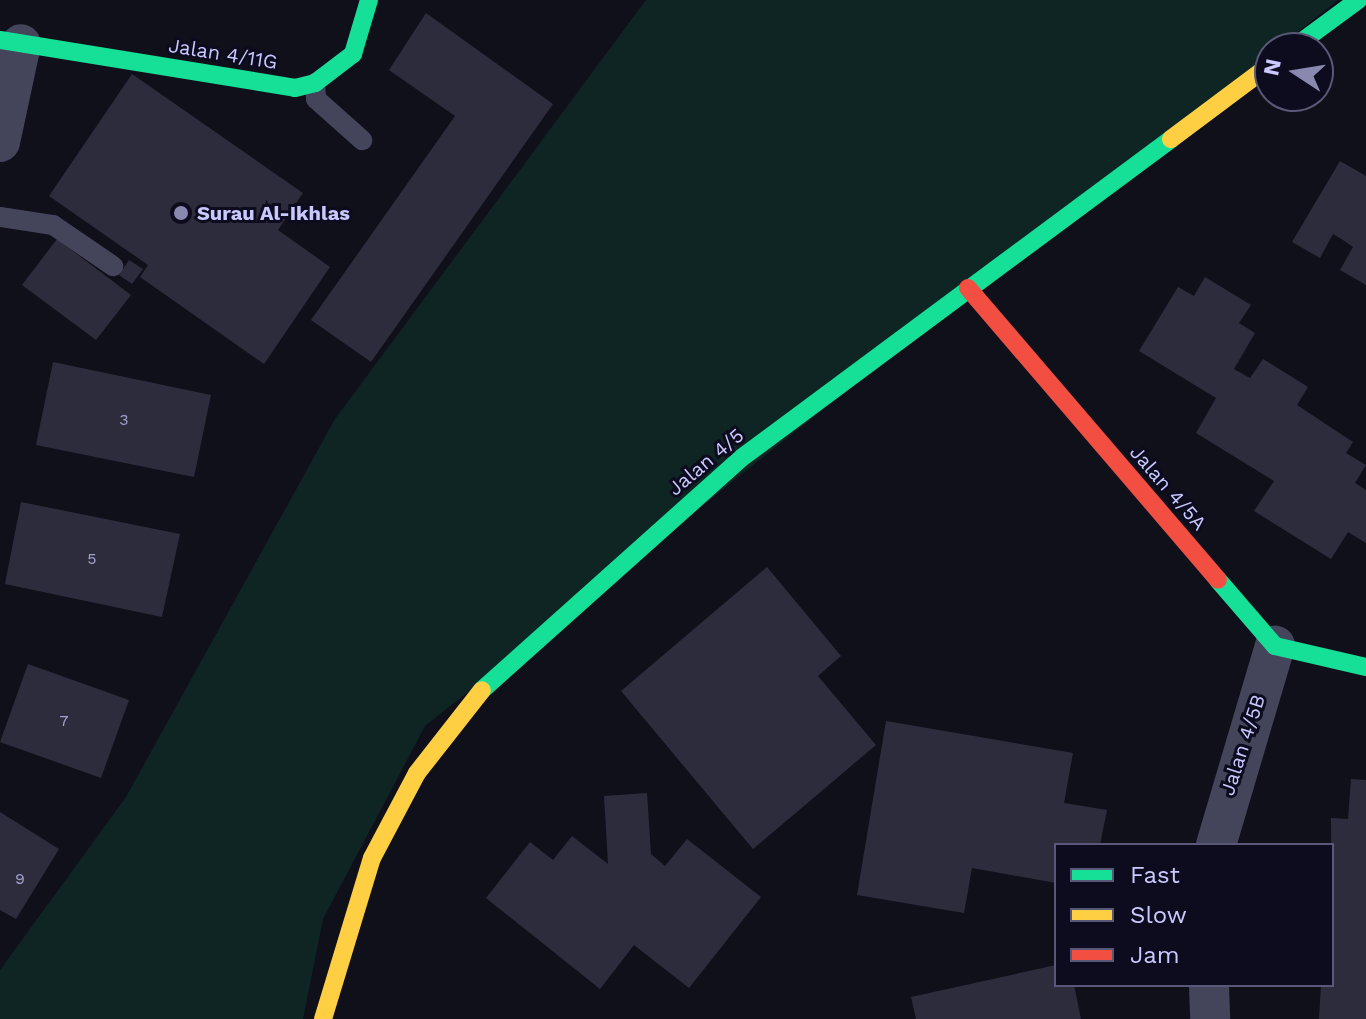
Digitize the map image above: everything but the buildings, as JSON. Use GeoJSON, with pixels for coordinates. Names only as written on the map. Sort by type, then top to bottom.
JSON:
{"type":"FeatureCollection","features":[{"type":"Feature","properties":{"kind":"street"},"geometry":{"type":"LineString","coordinates":[[315,83],[353,54],[369,0]]}},
{"type":"Feature","properties":{"kind":"street"},"geometry":{"type":"LineString","coordinates":[[1315,32],[1358,0]]}},
{"type":"Feature","properties":{"kind":"street"},"geometry":{"type":"LineString","coordinates":[[0,142],[11,42]]}},
{"type":"Feature","properties":{"kind":"street","name":"Jalan 4/11G"},"geometry":{"type":"LineString","coordinates":[[11,42],[295,88],[315,83]]}},
{"type":"Feature","properties":{"kind":"street","name":"Jalan 4/5"},"geometry":{"type":"LineString","coordinates":[[323,1019],[372,858],[417,773],[487,684],[740,459],[1254,77]]}},
{"type":"Feature","properties":{"kind":"street","name":"Jalan 4/5A"},"geometry":{"type":"LineString","coordinates":[[968,288],[1275,646]]}},
{"type":"Feature","properties":{"kind":"street"},"geometry":{"type":"LineString","coordinates":[[1275,646],[1366,667]]}},
{"type":"Feature","properties":{"kind":"street","name":"Jalan 4/5B"},"geometry":{"type":"LineString","coordinates":[[1217,843],[1275,646]]}},
{"type":"Feature","properties":{"kind":"street"},"geometry":{"type":"LineString","coordinates":[[1209,987],[1210,1019]]}},
{"type":"Feature","properties":{"kind":"lane"},"geometry":{"type":"LineString","coordinates":[[315,83],[316,99],[362,140]]}},
{"type":"Feature","properties":{"kind":"lane"},"geometry":{"type":"LineString","coordinates":[[0,217],[53,225],[113,266]]}},
{"type":"Feature","properties":{"kind":"green space"},"geometry":{"type":"Polygon","coordinates":[[[646,0],[1338,0],[1298,32],[1254,32],[1254,67],[425,726],[323,919],[303,1019],[0,1019],[0,970],[126,797],[335,419],[646,0]]]}},
{"type":"Feature","properties":{"kind":"traffic: fast"},"geometry":{"type":"LineString","coordinates":[[0,40],[295,88],[315,83],[353,54],[369,0]]}},
{"type":"Feature","properties":{"kind":"traffic: fast"},"geometry":{"type":"LineString","coordinates":[[1315,32],[1358,0]]}},
{"type":"Feature","properties":{"kind":"traffic: fast"},"geometry":{"type":"LineString","coordinates":[[482,690],[740,459],[1171,139]]}},
{"type":"Feature","properties":{"kind":"traffic: fast"},"geometry":{"type":"LineString","coordinates":[[1218,580],[1275,646],[1366,667]]}},
{"type":"Feature","properties":{"kind":"traffic: slow"},"geometry":{"type":"LineString","coordinates":[[1171,139],[1254,77]]}},
{"type":"Feature","properties":{"kind":"traffic: slow"},"geometry":{"type":"LineString","coordinates":[[323,1019],[372,858],[417,773],[482,690]]}},
{"type":"Feature","properties":{"kind":"traffic: jam"},"geometry":{"type":"LineString","coordinates":[[968,288],[1218,580]]}},
{"type":"Feature","properties":{"kind":"place","name":"Surau Al-Ikhlas"},"geometry":{"type":"Point","coordinates":[181,213]}}]}
